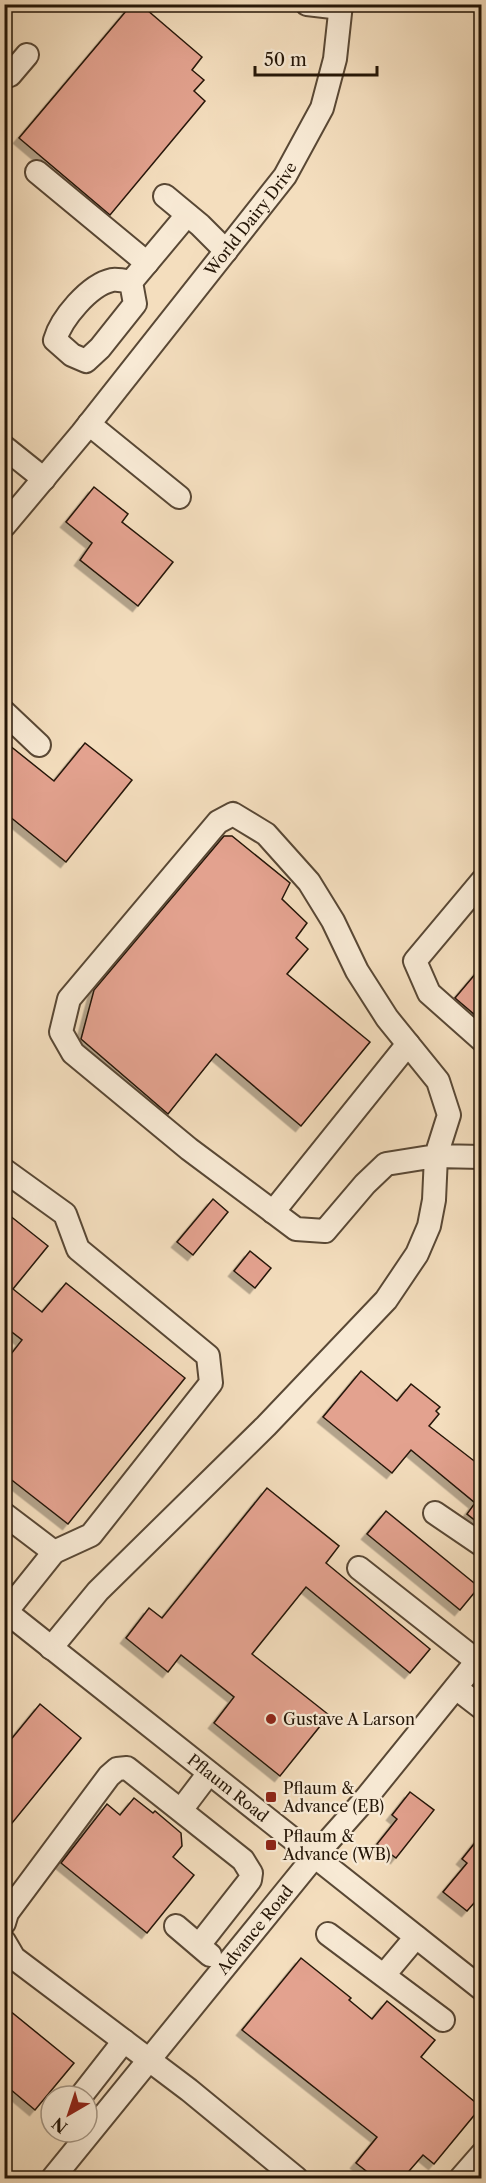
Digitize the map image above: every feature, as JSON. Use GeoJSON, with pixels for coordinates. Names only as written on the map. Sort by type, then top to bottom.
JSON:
{"type":"FeatureCollection","features":[{"type":"Feature","properties":{"kind":"street"},"geometry":{"type":"LineString","coordinates":[[307,4],[341,6]]}},
{"type":"Feature","properties":{"kind":"street","name":"World Dairy Drive"},"geometry":{"type":"LineString","coordinates":[[4,526],[89,424],[285,176],[322,108],[335,59],[341,6]]}},
{"type":"Feature","properties":{"kind":"street"},"geometry":{"type":"LineString","coordinates":[[4,77],[10,75],[27,55]]}},
{"type":"Feature","properties":{"kind":"street"},"geometry":{"type":"LineString","coordinates":[[37,172],[147,263]]}},
{"type":"Feature","properties":{"kind":"street"},"geometry":{"type":"LineString","coordinates":[[165,196],[226,251]]}},
{"type":"Feature","properties":{"kind":"street"},"geometry":{"type":"LineString","coordinates":[[131,282],[187,215]]}},
{"type":"Feature","properties":{"kind":"street"},"geometry":{"type":"LineString","coordinates":[[89,424],[179,497]]}},
{"type":"Feature","properties":{"kind":"street"},"geometry":{"type":"LineString","coordinates":[[4,447],[44,479]]}},
{"type":"Feature","properties":{"kind":"street"},"geometry":{"type":"LineString","coordinates":[[4,712],[39,746]]}},
{"type":"Feature","properties":{"kind":"street"},"geometry":{"type":"LineString","coordinates":[[51,1648],[98,1592],[266,1426],[386,1300],[417,1254],[429,1226],[434,1200],[436,1156],[448,1115],[438,1081],[387,1018],[357,971],[333,921],[309,882],[266,834],[233,814],[218,822],[69,999],[61,1032],[73,1053],[189,1149],[296,1229],[325,1231],[365,1184],[386,1164],[436,1156],[482,1157]]}},
{"type":"Feature","properties":{"kind":"street"},"geometry":{"type":"LineString","coordinates":[[482,881],[415,961],[429,993],[482,1040]]}},
{"type":"Feature","properties":{"kind":"street"},"geometry":{"type":"LineString","coordinates":[[273,1212],[408,1044]]}},
{"type":"Feature","properties":{"kind":"street"},"geometry":{"type":"LineString","coordinates":[[4,1170],[66,1214],[78,1249],[208,1356],[211,1383],[91,1535],[54,1552],[5,1611]]}},
{"type":"Feature","properties":{"kind":"street"},"geometry":{"type":"LineString","coordinates":[[435,1513],[482,1545]]}},
{"type":"Feature","properties":{"kind":"street"},"geometry":{"type":"LineString","coordinates":[[4,1514],[54,1552]]}},
{"type":"Feature","properties":{"kind":"street"},"geometry":{"type":"LineString","coordinates":[[358,1569],[479,1658]]}},
{"type":"Feature","properties":{"kind":"street","name":"Pflaum Road"},"geometry":{"type":"LineString","coordinates":[[5,1611],[482,1989]]}},
{"type":"Feature","properties":{"kind":"street","name":"Advance Road"},"geometry":{"type":"LineString","coordinates":[[53,2178],[479,1658]]}},
{"type":"Feature","properties":{"kind":"street"},"geometry":{"type":"LineString","coordinates":[[456,1688],[482,1708]]}},
{"type":"Feature","properties":{"kind":"street"},"geometry":{"type":"LineString","coordinates":[[4,1923],[7,1913],[109,1776],[117,1769],[127,1768],[243,1860],[252,1873],[250,1880],[199,1946]]}},
{"type":"Feature","properties":{"kind":"street"},"geometry":{"type":"LineString","coordinates":[[181,1810],[209,1773]]}},
{"type":"Feature","properties":{"kind":"street"},"geometry":{"type":"LineString","coordinates":[[176,1926],[225,1967]]}},
{"type":"Feature","properties":{"kind":"street"},"geometry":{"type":"LineString","coordinates":[[328,1934],[443,2020]]}},
{"type":"Feature","properties":{"kind":"street"},"geometry":{"type":"LineString","coordinates":[[384,1975],[416,1937]]}},
{"type":"Feature","properties":{"kind":"street"},"geometry":{"type":"LineString","coordinates":[[4,1941],[14,1958],[189,2090],[296,2178]]}},
{"type":"Feature","properties":{"kind":"street"},"geometry":{"type":"LineString","coordinates":[[90,2084],[124,2041]]}},
{"type":"Feature","properties":{"kind":"street"},"geometry":{"type":"LineString","coordinates":[[462,2178],[482,2154]]}},
{"type":"Feature","properties":{"kind":"building"},"geometry":{"type":"Polygon","coordinates":[[[132,4],[140,4],[202,57],[192,70],[204,80],[194,91],[205,101],[110,215],[19,138],[132,4]]]}},
{"type":"Feature","properties":{"kind":"building"},"geometry":{"type":"Polygon","coordinates":[[[94,487],[128,514],[122,522],[173,562],[138,606],[80,560],[92,543],[66,522],[94,487]]]}},
{"type":"Feature","properties":{"kind":"building"},"geometry":{"type":"Polygon","coordinates":[[[4,741],[54,781],[85,743],[132,780],[66,862],[4,812],[4,741]]]}},
{"type":"Feature","properties":{"kind":"building"},"geometry":{"type":"Polygon","coordinates":[[[224,836],[232,836],[290,883],[282,899],[307,923],[296,938],[308,949],[287,974],[370,1042],[301,1126],[216,1054],[168,1114],[81,1039],[94,990],[224,836]]]}},
{"type":"Feature","properties":{"kind":"building"},"geometry":{"type":"Polygon","coordinates":[[[482,966],[482,1021],[455,998],[482,966]]]}},
{"type":"Feature","properties":{"kind":"building"},"geometry":{"type":"Polygon","coordinates":[[[213,1199],[228,1212],[193,1255],[177,1242],[213,1199]]]}},
{"type":"Feature","properties":{"kind":"building"},"geometry":{"type":"Polygon","coordinates":[[[4,1211],[48,1246],[13,1289],[42,1312],[66,1283],[185,1378],[68,1524],[4,1474],[4,1363],[22,1340],[4,1326],[4,1211]]]}},
{"type":"Feature","properties":{"kind":"building"},"geometry":{"type":"Polygon","coordinates":[[[250,1251],[271,1268],[255,1288],[234,1271],[250,1251]]]}},
{"type":"Feature","properties":{"kind":"building"},"geometry":{"type":"Polygon","coordinates":[[[361,1371],[397,1401],[411,1384],[440,1407],[436,1411],[439,1414],[429,1426],[482,1467],[482,1526],[467,1514],[475,1503],[411,1450],[392,1473],[323,1417],[361,1371]]]}},
{"type":"Feature","properties":{"kind":"building"},"geometry":{"type":"Polygon","coordinates":[[[267,1488],[339,1546],[326,1563],[430,1649],[410,1673],[306,1587],[252,1654],[329,1715],[280,1776],[214,1723],[234,1697],[181,1655],[168,1672],[126,1638],[149,1608],[162,1618],[267,1488]]]}},
{"type":"Feature","properties":{"kind":"building"},"geometry":{"type":"Polygon","coordinates":[[[386,1511],[479,1587],[460,1610],[367,1534],[386,1511]]]}},
{"type":"Feature","properties":{"kind":"building"},"geometry":{"type":"Polygon","coordinates":[[[40,1704],[81,1738],[4,1833],[4,1748],[40,1704]]]}},
{"type":"Feature","properties":{"kind":"building"},"geometry":{"type":"Polygon","coordinates":[[[410,1792],[434,1810],[396,1858],[377,1844],[397,1819],[392,1815],[410,1792]]]}},
{"type":"Feature","properties":{"kind":"building"},"geometry":{"type":"Polygon","coordinates":[[[134,1798],[153,1813],[155,1811],[181,1833],[182,1846],[173,1857],[194,1875],[147,1933],[61,1863],[107,1804],[120,1815],[134,1798]]]}},
{"type":"Feature","properties":{"kind":"building"},"geometry":{"type":"Polygon","coordinates":[[[482,1834],[482,1894],[467,1911],[443,1892],[467,1863],[462,1859],[482,1834]]]}},
{"type":"Feature","properties":{"kind":"building"},"geometry":{"type":"Polygon","coordinates":[[[301,1958],[351,1998],[349,2000],[372,2019],[387,2001],[435,2040],[421,2057],[481,2107],[434,2164],[423,2155],[403,2178],[375,2178],[356,2163],[377,2137],[242,2030],[301,1958]]]}},
{"type":"Feature","properties":{"kind":"building"},"geometry":{"type":"Polygon","coordinates":[[[4,2006],[74,2063],[57,2084],[39,2084],[39,2105],[35,2110],[4,2084],[4,2006]]]}},
{"type":"Feature","properties":{"kind":"place","name":"Gustave A Larson"},"geometry":{"type":"Point","coordinates":[271,1719]}},
{"type":"Feature","properties":{"kind":"place","name":"Pflaum & Advance (EB)"},"geometry":{"type":"Point","coordinates":[271,1797]}},
{"type":"Feature","properties":{"kind":"place","name":"Pflaum & Advance (WB)"},"geometry":{"type":"Point","coordinates":[271,1845]}}]}
